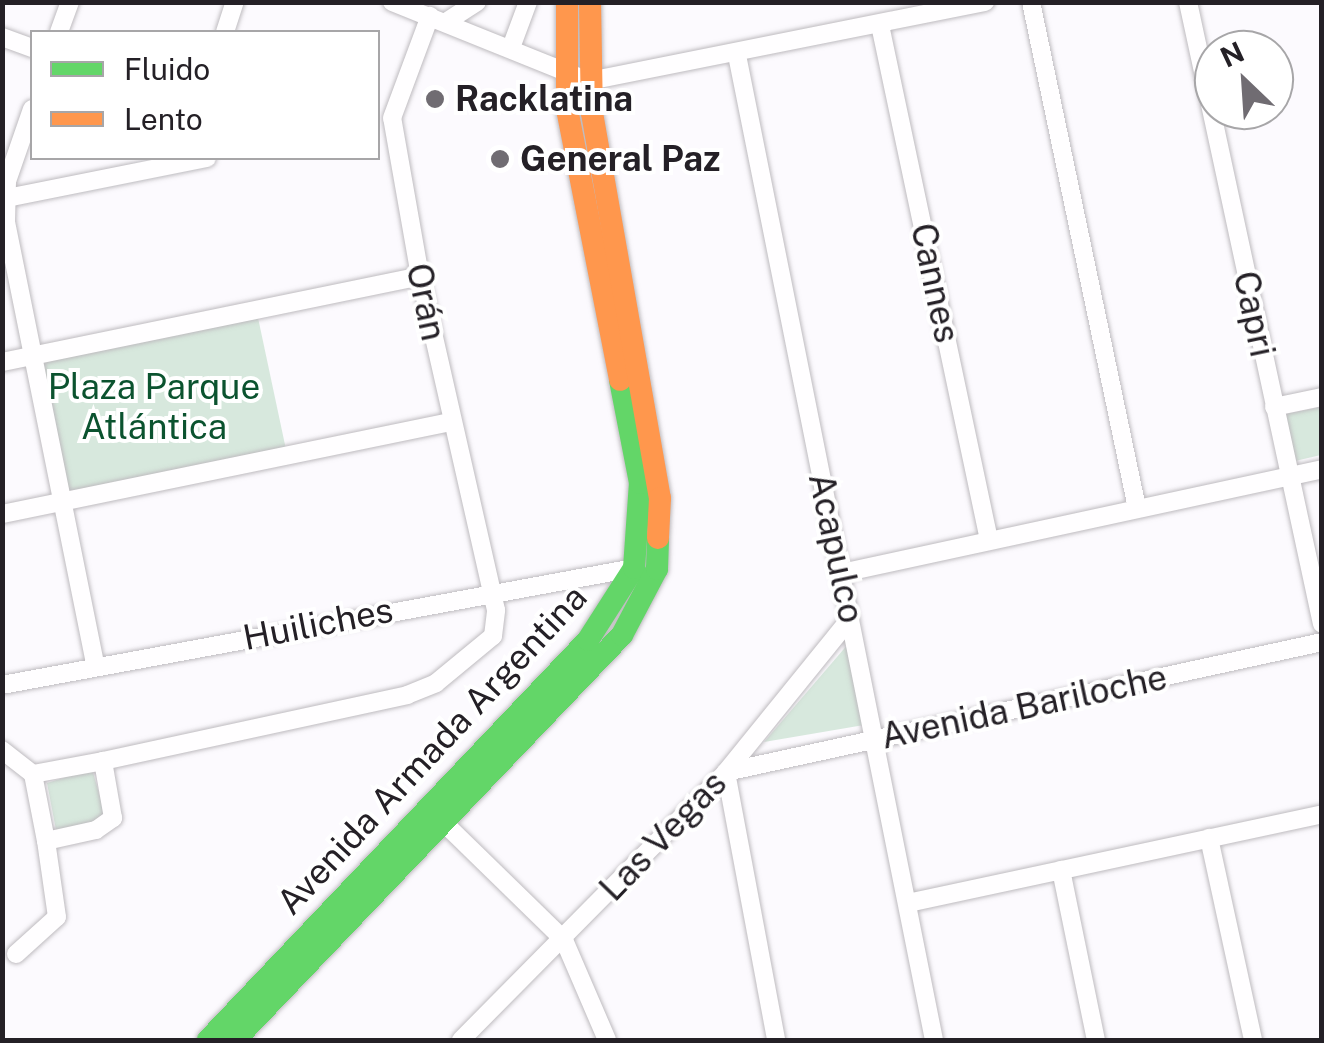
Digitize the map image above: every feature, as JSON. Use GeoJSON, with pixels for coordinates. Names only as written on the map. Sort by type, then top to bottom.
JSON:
{"type":"FeatureCollection","features":[{"type":"Feature","properties":{"kind":"main road","name":"Avenida Armada Argentina"},"geometry":{"type":"LineString","coordinates":[[235,1040],[606,619],[634,568],[640,483],[563,74],[567,2]]}},
{"type":"Feature","properties":{"kind":"main road","name":"Avenida Armada Argentina"},"geometry":{"type":"LineString","coordinates":[[208,1040],[622,635],[649,589],[661,550],[658,477],[589,81],[590,2]]}},
{"type":"Feature","properties":{"kind":"street"},"geometry":{"type":"LineString","coordinates":[[60,30],[70,2]]}},
{"type":"Feature","properties":{"kind":"street"},"geometry":{"type":"LineString","coordinates":[[225,30],[235,2]]}},
{"type":"Feature","properties":{"kind":"street"},"geometry":{"type":"LineString","coordinates":[[392,2],[512,45],[563,74],[589,81],[737,55],[985,2]]}},
{"type":"Feature","properties":{"kind":"street"},"geometry":{"type":"LineString","coordinates":[[438,19],[477,2]]}},
{"type":"Feature","properties":{"kind":"street"},"geometry":{"type":"LineString","coordinates":[[512,45],[528,2]]}},
{"type":"Feature","properties":{"kind":"street"},"geometry":{"type":"LineString","coordinates":[[1031,2],[1137,508]]}},
{"type":"Feature","properties":{"kind":"street","name":"Capri"},"geometry":{"type":"LineString","coordinates":[[1188,2],[1322,624]]}},
{"type":"Feature","properties":{"kind":"street","name":"Orán"},"geometry":{"type":"LineString","coordinates":[[103,760],[436,684],[493,636],[491,591],[384,120],[438,19]]}},
{"type":"Feature","properties":{"kind":"street","name":"Cannes"},"geometry":{"type":"LineString","coordinates":[[880,26],[989,540]]}},
{"type":"Feature","properties":{"kind":"street"},"geometry":{"type":"LineString","coordinates":[[2,37],[30,47]]}},
{"type":"Feature","properties":{"kind":"street","name":"Acapulco"},"geometry":{"type":"LineString","coordinates":[[737,55],[934,1040]]}},
{"type":"Feature","properties":{"kind":"street"},"geometry":{"type":"LineString","coordinates":[[30,115],[3,199],[96,665]]}},
{"type":"Feature","properties":{"kind":"street"},"geometry":{"type":"LineString","coordinates":[[3,199],[181,160]]}},
{"type":"Feature","properties":{"kind":"street"},"geometry":{"type":"LineString","coordinates":[[2,362],[420,276]]}},
{"type":"Feature","properties":{"kind":"street"},"geometry":{"type":"LineString","coordinates":[[1274,407],[1322,397]]}},
{"type":"Feature","properties":{"kind":"street"},"geometry":{"type":"LineString","coordinates":[[2,514],[451,422]]}},
{"type":"Feature","properties":{"kind":"street"},"geometry":{"type":"LineString","coordinates":[[842,573],[1322,469]]}},
{"type":"Feature","properties":{"kind":"street","name":"Huiliches"},"geometry":{"type":"LineString","coordinates":[[2,685],[491,591],[634,568]]}},
{"type":"Feature","properties":{"kind":"street","name":"Las Vegas"},"geometry":{"type":"LineString","coordinates":[[461,1040],[726,772],[850,618]]}},
{"type":"Feature","properties":{"kind":"street","name":"Avenida Bariloche"},"geometry":{"type":"LineString","coordinates":[[726,772],[1322,642]]}},
{"type":"Feature","properties":{"kind":"street"},"geometry":{"type":"LineString","coordinates":[[2,750],[33,774],[57,918],[16,954]]}},
{"type":"Feature","properties":{"kind":"street"},"geometry":{"type":"LineString","coordinates":[[33,774],[103,760],[112,818],[96,830],[46,841]]}},
{"type":"Feature","properties":{"kind":"street"},"geometry":{"type":"LineString","coordinates":[[726,772],[776,1040]]}},
{"type":"Feature","properties":{"kind":"street"},"geometry":{"type":"LineString","coordinates":[[908,903],[1322,814]]}},
{"type":"Feature","properties":{"kind":"street"},"geometry":{"type":"LineString","coordinates":[[436,816],[564,940],[607,1040]]}},
{"type":"Feature","properties":{"kind":"street"},"geometry":{"type":"LineString","coordinates":[[1210,838],[1253,1040]]}},
{"type":"Feature","properties":{"kind":"street"},"geometry":{"type":"LineString","coordinates":[[1061,870],[1096,1040]]}},
{"type":"Feature","properties":{"kind":"green space","name":"Plaza Parque Atlántica"},"geometry":{"type":"Polygon","coordinates":[[[257,313],[286,451],[70,497],[41,359],[257,313]]]}},
{"type":"Feature","properties":{"kind":"green space"},"geometry":{"type":"Polygon","coordinates":[[[1321,407],[1321,455],[1295,461],[1285,414],[1321,407]]]}},
{"type":"Feature","properties":{"kind":"green space"},"geometry":{"type":"Polygon","coordinates":[[[849,643],[864,725],[764,742],[849,643]]]}},
{"type":"Feature","properties":{"kind":"green space"},"geometry":{"type":"Polygon","coordinates":[[[92,769],[105,814],[100,822],[56,830],[47,783],[92,769]]]}},
{"type":"Feature","properties":{"kind":"traffic: fast"},"geometry":{"type":"LineString","coordinates":[[208,1040],[588,640],[634,568],[640,483],[620,380]]}},
{"type":"Feature","properties":{"kind":"traffic: fast"},"geometry":{"type":"LineString","coordinates":[[235,1040],[622,635],[657,569],[658,538]]}},
{"type":"Feature","properties":{"kind":"traffic: slow"},"geometry":{"type":"LineString","coordinates":[[567,2],[567,109],[620,380]]}},
{"type":"Feature","properties":{"kind":"traffic: slow"},"geometry":{"type":"LineString","coordinates":[[590,2],[592,113],[660,498],[658,538]]}},
{"type":"Feature","properties":{"kind":"place","name":"Racklatina"},"geometry":{"type":"Point","coordinates":[435,99]}},
{"type":"Feature","properties":{"kind":"place","name":"General Paz"},"geometry":{"type":"Point","coordinates":[500,159]}}]}
